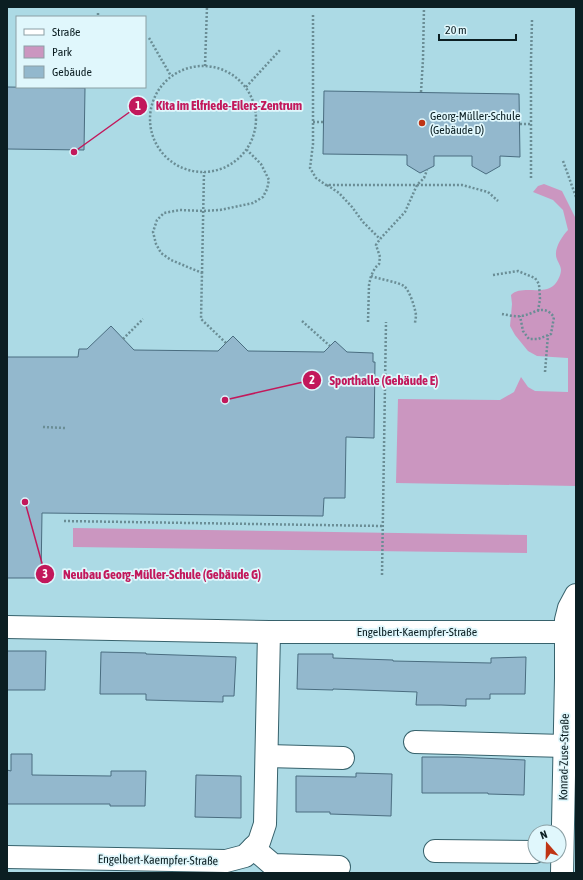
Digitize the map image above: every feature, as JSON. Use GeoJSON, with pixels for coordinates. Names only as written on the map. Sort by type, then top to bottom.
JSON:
{"type":"FeatureCollection","features":[{"type":"Feature","properties":{"kind":"street","name":"Konrad-Zuse-Straße"},"geometry":{"type":"LineString","coordinates":[[566,824],[571,678],[566,620],[569,608],[576,595]]}},
{"type":"Feature","properties":{"kind":"street","name":"Engelbert-Kaempfer-Straße"},"geometry":{"type":"LineString","coordinates":[[7,626],[269,632],[566,632]]}},
{"type":"Feature","properties":{"kind":"street","name":"Engelbert-Kaempfer-Straße"},"geometry":{"type":"LineString","coordinates":[[7,857],[226,861],[245,856],[259,842],[265,824],[269,632]]}},
{"type":"Feature","properties":{"kind":"street"},"geometry":{"type":"LineString","coordinates":[[415,742],[568,758]]}},
{"type":"Feature","properties":{"kind":"street"},"geometry":{"type":"LineString","coordinates":[[267,756],[343,758]]}},
{"type":"Feature","properties":{"kind":"street"},"geometry":{"type":"LineString","coordinates":[[252,848],[273,865],[339,867]]}},
{"type":"Feature","properties":{"kind":"street"},"geometry":{"type":"LineString","coordinates":[[435,851],[527,852]]}},
{"type":"Feature","properties":{"kind":"path"},"geometry":{"type":"LineString","coordinates":[[205,66],[207,7]]}},
{"type":"Feature","properties":{"kind":"path"},"geometry":{"type":"LineString","coordinates":[[421,92],[424,7]]}},
{"type":"Feature","properties":{"kind":"path"},"geometry":{"type":"LineString","coordinates":[[313,15],[313,144],[310,168],[316,178],[348,202],[363,222],[380,239]]}},
{"type":"Feature","properties":{"kind":"path"},"geometry":{"type":"LineString","coordinates":[[531,178],[532,20]]}},
{"type":"Feature","properties":{"kind":"path"},"geometry":{"type":"LineString","coordinates":[[149,38],[171,76]]}},
{"type":"Feature","properties":{"kind":"path"},"geometry":{"type":"LineString","coordinates":[[246,87],[281,49]]}},
{"type":"Feature","properties":{"kind":"path"},"geometry":{"type":"LineString","coordinates":[[205,66],[221,68],[235,76],[246,87],[254,102],[257,118],[254,135],[247,150],[235,162],[220,169],[204,172],[187,170],[172,162],[160,151],[152,136],[150,120],[152,103],[159,88],[171,76],[187,68],[205,66]]}},
{"type":"Feature","properties":{"kind":"path"},"geometry":{"type":"LineString","coordinates":[[313,122],[324,122]]}},
{"type":"Feature","properties":{"kind":"path"},"geometry":{"type":"LineString","coordinates":[[520,124],[531,124]]}},
{"type":"Feature","properties":{"kind":"path"},"geometry":{"type":"LineString","coordinates":[[202,273],[171,260],[162,253],[156,244],[154,232],[157,220],[164,213],[180,210],[220,210],[253,203],[263,197],[269,180],[261,164],[247,150]]}},
{"type":"Feature","properties":{"kind":"path"},"geometry":{"type":"LineString","coordinates":[[563,161],[576,197]]}},
{"type":"Feature","properties":{"kind":"path"},"geometry":{"type":"LineString","coordinates":[[368,322],[369,285],[371,276],[379,264],[380,257],[376,245],[405,212],[417,185],[424,178],[427,170]]}},
{"type":"Feature","properties":{"kind":"path"},"geometry":{"type":"LineString","coordinates":[[204,172],[201,320],[226,343]]}},
{"type":"Feature","properties":{"kind":"path"},"geometry":{"type":"LineString","coordinates":[[326,185],[462,185],[488,192],[498,202]]}},
{"type":"Feature","properties":{"kind":"path"},"geometry":{"type":"LineString","coordinates":[[493,275],[518,271],[535,278],[538,284],[540,299],[538,311]]}},
{"type":"Feature","properties":{"kind":"path"},"geometry":{"type":"LineString","coordinates":[[371,276],[404,286],[410,294],[416,315],[415,324]]}},
{"type":"Feature","properties":{"kind":"path"},"geometry":{"type":"LineString","coordinates":[[502,314],[520,316],[543,309],[550,312],[554,317],[551,334],[538,339],[528,339],[523,331],[520,316]]}},
{"type":"Feature","properties":{"kind":"path"},"geometry":{"type":"LineString","coordinates":[[123,339],[143,319]]}},
{"type":"Feature","properties":{"kind":"path"},"geometry":{"type":"LineString","coordinates":[[302,321],[330,346]]}},
{"type":"Feature","properties":{"kind":"path"},"geometry":{"type":"LineString","coordinates":[[382,575],[386,322]]}},
{"type":"Feature","properties":{"kind":"path"},"geometry":{"type":"LineString","coordinates":[[545,372],[548,335]]}},
{"type":"Feature","properties":{"kind":"path"},"geometry":{"type":"LineString","coordinates":[[43,427],[65,428]]}},
{"type":"Feature","properties":{"kind":"path"},"geometry":{"type":"LineString","coordinates":[[64,521],[383,526]]}},
{"type":"Feature","properties":{"kind":"green space"},"geometry":{"type":"Polygon","coordinates":[[[544,184],[562,191],[576,219],[576,486],[396,483],[398,399],[500,400],[514,392],[521,377],[528,387],[535,391],[568,392],[568,358],[537,356],[528,351],[515,335],[510,326],[512,304],[511,295],[515,292],[526,290],[548,289],[557,281],[561,270],[556,257],[556,252],[560,241],[568,230],[563,210],[553,200],[533,192],[538,186],[544,184]]]}},
{"type":"Feature","properties":{"kind":"green space"},"geometry":{"type":"Polygon","coordinates":[[[73,528],[527,535],[527,553],[73,547],[73,528]]]}},
{"type":"Feature","properties":{"kind":"building"},"geometry":{"type":"Polygon","coordinates":[[[7,87],[85,88],[84,150],[7,149],[7,87]]]}},
{"type":"Feature","properties":{"kind":"building","name":"Georg-Müller-Schule (Gebäude D)"},"geometry":{"type":"Polygon","coordinates":[[[324,91],[519,94],[520,157],[500,156],[500,166],[486,174],[472,166],[472,156],[434,156],[434,166],[420,173],[407,165],[407,155],[323,154],[324,91]]]}},
{"type":"Feature","properties":{"kind":"building"},"geometry":{"type":"Polygon","coordinates":[[[111,326],[134,350],[218,351],[233,336],[248,351],[324,352],[335,341],[347,352],[373,353],[373,362],[375,362],[374,438],[346,437],[345,498],[324,498],[323,516],[42,513],[41,578],[7,578],[7,357],[78,357],[79,349],[87,349],[111,326]]]}},
{"type":"Feature","properties":{"kind":"building"},"geometry":{"type":"Polygon","coordinates":[[[7,651],[46,651],[45,690],[7,690],[7,651]]]}},
{"type":"Feature","properties":{"kind":"building"},"geometry":{"type":"Polygon","coordinates":[[[101,652],[236,657],[234,696],[223,696],[223,702],[146,700],[146,694],[100,694],[101,652]]]}},
{"type":"Feature","properties":{"kind":"building"},"geometry":{"type":"Polygon","coordinates":[[[298,654],[333,654],[333,658],[393,661],[491,663],[491,658],[526,657],[525,694],[490,694],[490,699],[466,699],[466,706],[416,705],[417,692],[297,689],[298,654]]]}},
{"type":"Feature","properties":{"kind":"building"},"geometry":{"type":"Polygon","coordinates":[[[11,754],[32,754],[32,775],[111,776],[111,771],[146,771],[145,806],[110,806],[110,804],[7,804],[7,770],[11,771],[11,754]]]}},
{"type":"Feature","properties":{"kind":"building"},"geometry":{"type":"Polygon","coordinates":[[[422,757],[525,760],[524,795],[488,793],[422,793],[422,757]]]}},
{"type":"Feature","properties":{"kind":"building"},"geometry":{"type":"Polygon","coordinates":[[[356,773],[392,774],[391,816],[330,814],[330,812],[296,812],[296,776],[356,777],[356,773]]]}},
{"type":"Feature","properties":{"kind":"building"},"geometry":{"type":"Polygon","coordinates":[[[196,775],[241,776],[241,818],[195,817],[196,775]]]}},
{"type":"Feature","properties":{"kind":"place","name":"Georg-Müller-Schule (Gebäude D)"},"geometry":{"type":"Point","coordinates":[422,123]}},
{"type":"Feature","properties":{"kind":"place","name":"Kita im Elfriede-Eilers-Zentrum"},"geometry":{"type":"Point","coordinates":[74,152]}},
{"type":"Feature","properties":{"kind":"place","name":"Sporthalle (Gebäude E)"},"geometry":{"type":"Point","coordinates":[225,400]}},
{"type":"Feature","properties":{"kind":"place","name":"Neubau Georg-Müller-Schule (Gebäude G)"},"geometry":{"type":"Point","coordinates":[25,502]}}]}
